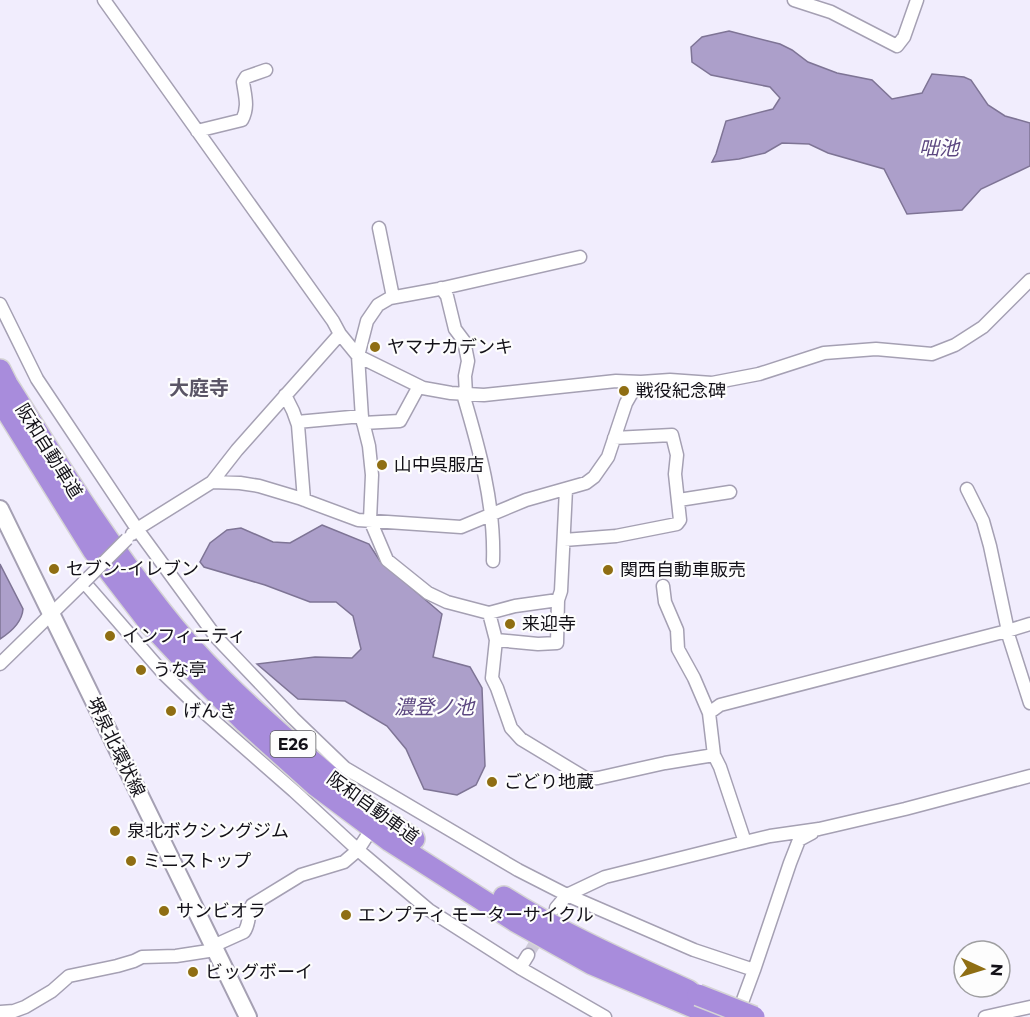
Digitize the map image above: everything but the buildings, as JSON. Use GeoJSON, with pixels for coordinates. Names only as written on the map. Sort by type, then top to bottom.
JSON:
{"type":"FeatureCollection","features":[{"type":"Feature","properties":{"kind":"highway","name":"阪和自動車道"},"geometry":{"type":"LineString","coordinates":[[0,370],[70,484],[116,552],[162,612],[209,666],[260,715],[327,774],[398,829],[522,908],[695,1001],[717,1017]]}},
{"type":"Feature","properties":{"kind":"highway","name":"阪和自動車道"},"geometry":{"type":"LineString","coordinates":[[0,400],[93,550],[150,624],[245,722],[315,785],[390,841],[515,921],[592,964],[695,1001],[754,1017]]}},
{"type":"Feature","properties":{"kind":"main road","name":"堺泉北環状線"},"geometry":{"type":"LineString","coordinates":[[0,509],[248,1017]]}},
{"type":"Feature","properties":{"kind":"street"},"geometry":{"type":"LineString","coordinates":[[104,0],[340,334],[358,356],[419,386],[451,393],[484,395],[616,381],[670,380],[712,383],[759,374],[824,353],[876,349],[932,354],[955,345],[983,327],[1030,280]]}},
{"type":"Feature","properties":{"kind":"street"},"geometry":{"type":"LineString","coordinates":[[794,0],[831,12],[897,46],[904,37],[917,0]]}},
{"type":"Feature","properties":{"kind":"street"},"geometry":{"type":"LineString","coordinates":[[197,131],[242,120],[247,106],[243,81],[246,77],[266,70]]}},
{"type":"Feature","properties":{"kind":"street"},"geometry":{"type":"LineString","coordinates":[[380,228],[393,297]]}},
{"type":"Feature","properties":{"kind":"street"},"geometry":{"type":"LineString","coordinates":[[558,600],[515,606],[489,613],[447,602],[428,593],[387,560],[370,520],[372,475],[369,446],[362,419],[358,356],[367,321],[378,305],[393,297],[580,256]]}},
{"type":"Feature","properties":{"kind":"street"},"geometry":{"type":"LineString","coordinates":[[441,288],[447,296],[455,329],[464,341],[468,361],[464,394],[478,447],[490,515],[493,561]]}},
{"type":"Feature","properties":{"kind":"street"},"geometry":{"type":"LineString","coordinates":[[0,304],[37,379],[137,529],[216,637],[293,718],[345,768],[518,870],[567,895],[694,950],[754,970]]}},
{"type":"Feature","properties":{"kind":"street"},"geometry":{"type":"LineString","coordinates":[[0,664],[137,529],[212,482],[237,450],[340,334]]}},
{"type":"Feature","properties":{"kind":"street"},"geometry":{"type":"LineString","coordinates":[[616,381],[624,408]]}},
{"type":"Feature","properties":{"kind":"street"},"geometry":{"type":"LineString","coordinates":[[212,482],[259,486],[358,520],[461,527],[526,500],[586,483],[594,477],[608,457],[624,408],[634,388],[641,382]]}},
{"type":"Feature","properties":{"kind":"street"},"geometry":{"type":"LineString","coordinates":[[297,422],[362,419],[400,421],[419,386]]}},
{"type":"Feature","properties":{"kind":"street"},"geometry":{"type":"LineString","coordinates":[[285,395],[297,422],[304,500]]}},
{"type":"Feature","properties":{"kind":"street"},"geometry":{"type":"LineString","coordinates":[[564,540],[616,536],[677,524],[680,520],[675,474],[677,455],[672,435],[614,438]]}},
{"type":"Feature","properties":{"kind":"street"},"geometry":{"type":"LineString","coordinates":[[496,639],[538,644],[557,643],[566,489]]}},
{"type":"Feature","properties":{"kind":"street"},"geometry":{"type":"LineString","coordinates":[[967,489],[983,521],[1008,631],[1030,703]]}},
{"type":"Feature","properties":{"kind":"street"},"geometry":{"type":"LineString","coordinates":[[679,500],[730,492]]}},
{"type":"Feature","properties":{"kind":"street"},"geometry":{"type":"LineString","coordinates":[[84,582],[172,682],[197,706],[358,850],[429,910],[520,969],[605,1017]]}},
{"type":"Feature","properties":{"kind":"street"},"geometry":{"type":"LineString","coordinates":[[663,586],[665,602],[677,630],[678,649],[709,713],[714,755],[745,842]]}},
{"type":"Feature","properties":{"kind":"street"},"geometry":{"type":"LineString","coordinates":[[489,613],[496,639],[492,678],[512,728],[521,740],[587,779],[714,755]]}},
{"type":"Feature","properties":{"kind":"street"},"geometry":{"type":"LineString","coordinates":[[709,713],[720,705],[1030,624]]}},
{"type":"Feature","properties":{"kind":"street"},"geometry":{"type":"LineString","coordinates":[[556,908],[567,895],[605,877],[770,836],[819,829],[905,809],[1030,776]]}},
{"type":"Feature","properties":{"kind":"street"},"geometry":{"type":"LineString","coordinates":[[387,809],[396,798]]}},
{"type":"Feature","properties":{"kind":"street"},"geometry":{"type":"LineString","coordinates":[[736,1017],[799,840],[819,829]]}},
{"type":"Feature","properties":{"kind":"street"},"geometry":{"type":"LineString","coordinates":[[0,1012],[25,1007],[52,991],[69,976],[117,966],[142,957],[176,956],[214,948],[244,932],[252,905],[301,875],[344,862],[358,850],[367,836]]}},
{"type":"Feature","properties":{"kind":"street"},"geometry":{"type":"LineString","coordinates":[[520,969],[528,955]]}},
{"type":"Feature","properties":{"kind":"street"},"geometry":{"type":"LineString","coordinates":[[985,1017],[1030,1007]]}},
{"type":"Feature","properties":{"kind":"water","name":"咄池"},"geometry":{"type":"Polygon","coordinates":[[[729,31],[780,44],[808,62],[837,73],[872,80],[892,99],[922,93],[932,74],[964,77],[971,80],[988,105],[1005,116],[1030,123],[1030,166],[981,189],[962,210],[907,214],[884,169],[828,153],[809,144],[782,143],[765,153],[712,162],[726,121],[773,109],[780,98],[770,87],[711,75],[692,62],[691,47],[702,37],[729,31]]]}},
{"type":"Feature","properties":{"kind":"water","name":"濃登ノ池"},"geometry":{"type":"Polygon","coordinates":[[[322,525],[369,544],[380,561],[442,614],[433,657],[470,667],[482,688],[485,766],[476,785],[457,795],[424,789],[406,749],[387,726],[345,701],[298,699],[257,664],[315,657],[352,658],[361,649],[353,616],[336,602],[310,602],[265,585],[204,567],[200,562],[210,543],[227,530],[241,528],[273,542],[290,543],[322,525]]]}},
{"type":"Feature","properties":{"kind":"water"},"geometry":{"type":"Polygon","coordinates":[[[0,564],[23,609],[18,623],[0,639],[0,564]]]}},
{"type":"Feature","properties":{"kind":"tunnel"},"geometry":{"type":"LineString","coordinates":[[528,955],[543,930]]}},
{"type":"Feature","properties":{"kind":"place","name":"ヤマナカデンキ"},"geometry":{"type":"Point","coordinates":[375,347]}},
{"type":"Feature","properties":{"kind":"place","name":"戦役紀念碑"},"geometry":{"type":"Point","coordinates":[624,391]}},
{"type":"Feature","properties":{"kind":"place","name":"山中呉服店"},"geometry":{"type":"Point","coordinates":[382,465]}},
{"type":"Feature","properties":{"kind":"place","name":"セブン-イレブン"},"geometry":{"type":"Point","coordinates":[54,569]}},
{"type":"Feature","properties":{"kind":"place","name":"関西自動車販売"},"geometry":{"type":"Point","coordinates":[608,570]}},
{"type":"Feature","properties":{"kind":"place","name":"来迎寺"},"geometry":{"type":"Point","coordinates":[510,624]}},
{"type":"Feature","properties":{"kind":"place","name":"インフィニティ"},"geometry":{"type":"Point","coordinates":[110,636]}},
{"type":"Feature","properties":{"kind":"place","name":"うな亭"},"geometry":{"type":"Point","coordinates":[141,670]}},
{"type":"Feature","properties":{"kind":"place","name":"げんき"},"geometry":{"type":"Point","coordinates":[171,711]}},
{"type":"Feature","properties":{"kind":"place","name":"ごどり地蔵"},"geometry":{"type":"Point","coordinates":[492,782]}},
{"type":"Feature","properties":{"kind":"place","name":"泉北ボクシングジム"},"geometry":{"type":"Point","coordinates":[115,831]}},
{"type":"Feature","properties":{"kind":"place","name":"ミニストップ"},"geometry":{"type":"Point","coordinates":[131,861]}},
{"type":"Feature","properties":{"kind":"place","name":"サンビオラ"},"geometry":{"type":"Point","coordinates":[164,911]}},
{"type":"Feature","properties":{"kind":"place","name":"エンプティ モーターサイクル"},"geometry":{"type":"Point","coordinates":[346,915]}},
{"type":"Feature","properties":{"kind":"place","name":"ビッグボーイ"},"geometry":{"type":"Point","coordinates":[193,972]}},
{"type":"Feature","properties":{"kind":"district","name":"大庭寺"},"geometry":{"type":"Point","coordinates":[199,388]}}]}
